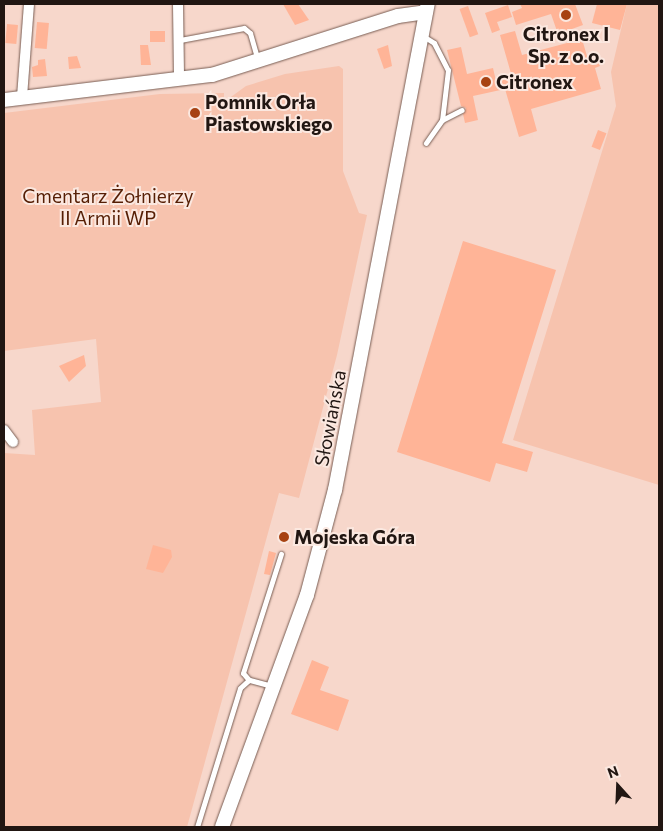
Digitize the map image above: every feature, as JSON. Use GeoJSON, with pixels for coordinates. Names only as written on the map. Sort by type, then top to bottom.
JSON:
{"type":"FeatureCollection","features":[{"type":"Feature","properties":{"kind":"street"},"geometry":{"type":"LineString","coordinates":[[22,98],[29,4]]}},
{"type":"Feature","properties":{"kind":"street"},"geometry":{"type":"LineString","coordinates":[[178,4],[180,40],[179,79]]}},
{"type":"Feature","properties":{"kind":"street"},"geometry":{"type":"LineString","coordinates":[[4,100],[212,75],[258,63],[427,8]]}},
{"type":"Feature","properties":{"kind":"street","name":"Słowiańska"},"geometry":{"type":"LineString","coordinates":[[222,827],[307,595],[335,490],[427,8]]}},
{"type":"Feature","properties":{"kind":"street"},"geometry":{"type":"LineString","coordinates":[[4,430],[13,442]]}},
{"type":"Feature","properties":{"kind":"lane"},"geometry":{"type":"LineString","coordinates":[[180,40],[244,28],[250,33],[258,63]]}},
{"type":"Feature","properties":{"kind":"lane"},"geometry":{"type":"LineString","coordinates":[[422,36],[434,42],[448,70],[442,120],[426,143]]}},
{"type":"Feature","properties":{"kind":"lane"},"geometry":{"type":"LineString","coordinates":[[442,120],[462,110]]}},
{"type":"Feature","properties":{"kind":"lane"},"geometry":{"type":"LineString","coordinates":[[275,686],[249,680],[243,673],[281,554]]}},
{"type":"Feature","properties":{"kind":"lane"},"geometry":{"type":"LineString","coordinates":[[196,827],[240,688],[249,680]]}},
{"type":"Feature","properties":{"kind":"green space"},"geometry":{"type":"Polygon","coordinates":[[[627,4],[659,4],[659,485],[513,440],[616,106],[611,72],[627,4]]]}},
{"type":"Feature","properties":{"kind":"green space","name":"Cmentarz Żołnierzy II Armii WP"},"geometry":{"type":"Polygon","coordinates":[[[339,66],[343,69],[343,171],[359,213],[367,215],[337,355],[299,498],[279,493],[187,827],[4,827],[4,453],[35,455],[32,410],[101,402],[96,339],[4,351],[4,113],[160,94],[224,93],[224,102],[246,86],[285,74],[339,66]]]}},
{"type":"Feature","properties":{"kind":"building"},"geometry":{"type":"Polygon","coordinates":[[[283,4],[298,4],[309,20],[295,25],[283,4]]]}},
{"type":"Feature","properties":{"kind":"building"},"geometry":{"type":"Polygon","coordinates":[[[520,4],[575,4],[583,25],[558,34],[551,14],[516,25],[512,12],[522,8],[520,4]]]}},
{"type":"Feature","properties":{"kind":"building"},"geometry":{"type":"Polygon","coordinates":[[[597,4],[627,4],[620,30],[592,23],[597,4]]]}},
{"type":"Feature","properties":{"kind":"building"},"geometry":{"type":"Polygon","coordinates":[[[508,5],[512,17],[497,22],[500,30],[492,33],[485,13],[508,5]]]}},
{"type":"Feature","properties":{"kind":"building"},"geometry":{"type":"Polygon","coordinates":[[[468,6],[478,34],[470,37],[460,9],[468,6]]]}},
{"type":"Feature","properties":{"kind":"building"},"geometry":{"type":"Polygon","coordinates":[[[37,22],[49,23],[47,49],[35,48],[37,22]]]}},
{"type":"Feature","properties":{"kind":"building"},"geometry":{"type":"Polygon","coordinates":[[[7,24],[18,25],[16,44],[5,43],[7,24]]]}},
{"type":"Feature","properties":{"kind":"building"},"geometry":{"type":"Polygon","coordinates":[[[150,31],[165,31],[165,42],[150,42],[150,31]]]}},
{"type":"Feature","properties":{"kind":"building"},"geometry":{"type":"Polygon","coordinates":[[[515,31],[522,55],[582,39],[587,56],[596,53],[600,66],[595,68],[601,89],[531,109],[537,131],[519,137],[505,89],[473,96],[478,120],[465,123],[463,114],[466,108],[461,106],[447,50],[461,47],[467,74],[493,68],[496,81],[512,77],[500,35],[515,31]]]}},
{"type":"Feature","properties":{"kind":"building"},"geometry":{"type":"Polygon","coordinates":[[[140,45],[148,45],[151,65],[141,65],[140,45]]]}},
{"type":"Feature","properties":{"kind":"building"},"geometry":{"type":"Polygon","coordinates":[[[388,45],[392,66],[384,69],[377,49],[388,45]]]}},
{"type":"Feature","properties":{"kind":"building"},"geometry":{"type":"Polygon","coordinates":[[[77,56],[81,68],[69,69],[68,57],[77,56]]]}},
{"type":"Feature","properties":{"kind":"building"},"geometry":{"type":"Polygon","coordinates":[[[45,59],[47,76],[33,77],[32,67],[38,65],[38,60],[45,59]]]}},
{"type":"Feature","properties":{"kind":"building"},"geometry":{"type":"Polygon","coordinates":[[[598,130],[606,133],[600,150],[592,147],[598,130]]]}},
{"type":"Feature","properties":{"kind":"building"},"geometry":{"type":"Polygon","coordinates":[[[463,241],[556,270],[502,443],[533,452],[527,472],[496,463],[490,482],[397,452],[463,241]]]}},
{"type":"Feature","properties":{"kind":"building"},"geometry":{"type":"Polygon","coordinates":[[[84,355],[86,366],[69,382],[59,366],[84,355]]]}},
{"type":"Feature","properties":{"kind":"building"},"geometry":{"type":"Polygon","coordinates":[[[153,545],[171,550],[172,557],[163,573],[146,569],[153,545]]]}},
{"type":"Feature","properties":{"kind":"building"},"geometry":{"type":"Polygon","coordinates":[[[269,551],[276,553],[270,575],[264,574],[269,551]]]}},
{"type":"Feature","properties":{"kind":"building"},"geometry":{"type":"Polygon","coordinates":[[[312,660],[329,667],[320,690],[349,700],[338,731],[291,714],[312,660]]]}},
{"type":"Feature","properties":{"kind":"place","name":"Citronex I Sp. z o.o."},"geometry":{"type":"Point","coordinates":[566,15]}},
{"type":"Feature","properties":{"kind":"place","name":"Citronex"},"geometry":{"type":"Point","coordinates":[486,82]}},
{"type":"Feature","properties":{"kind":"place","name":"Pomnik Orła Piastowskiego"},"geometry":{"type":"Point","coordinates":[195,113]}},
{"type":"Feature","properties":{"kind":"place","name":"Mojeska Góra"},"geometry":{"type":"Point","coordinates":[284,537]}}]}
